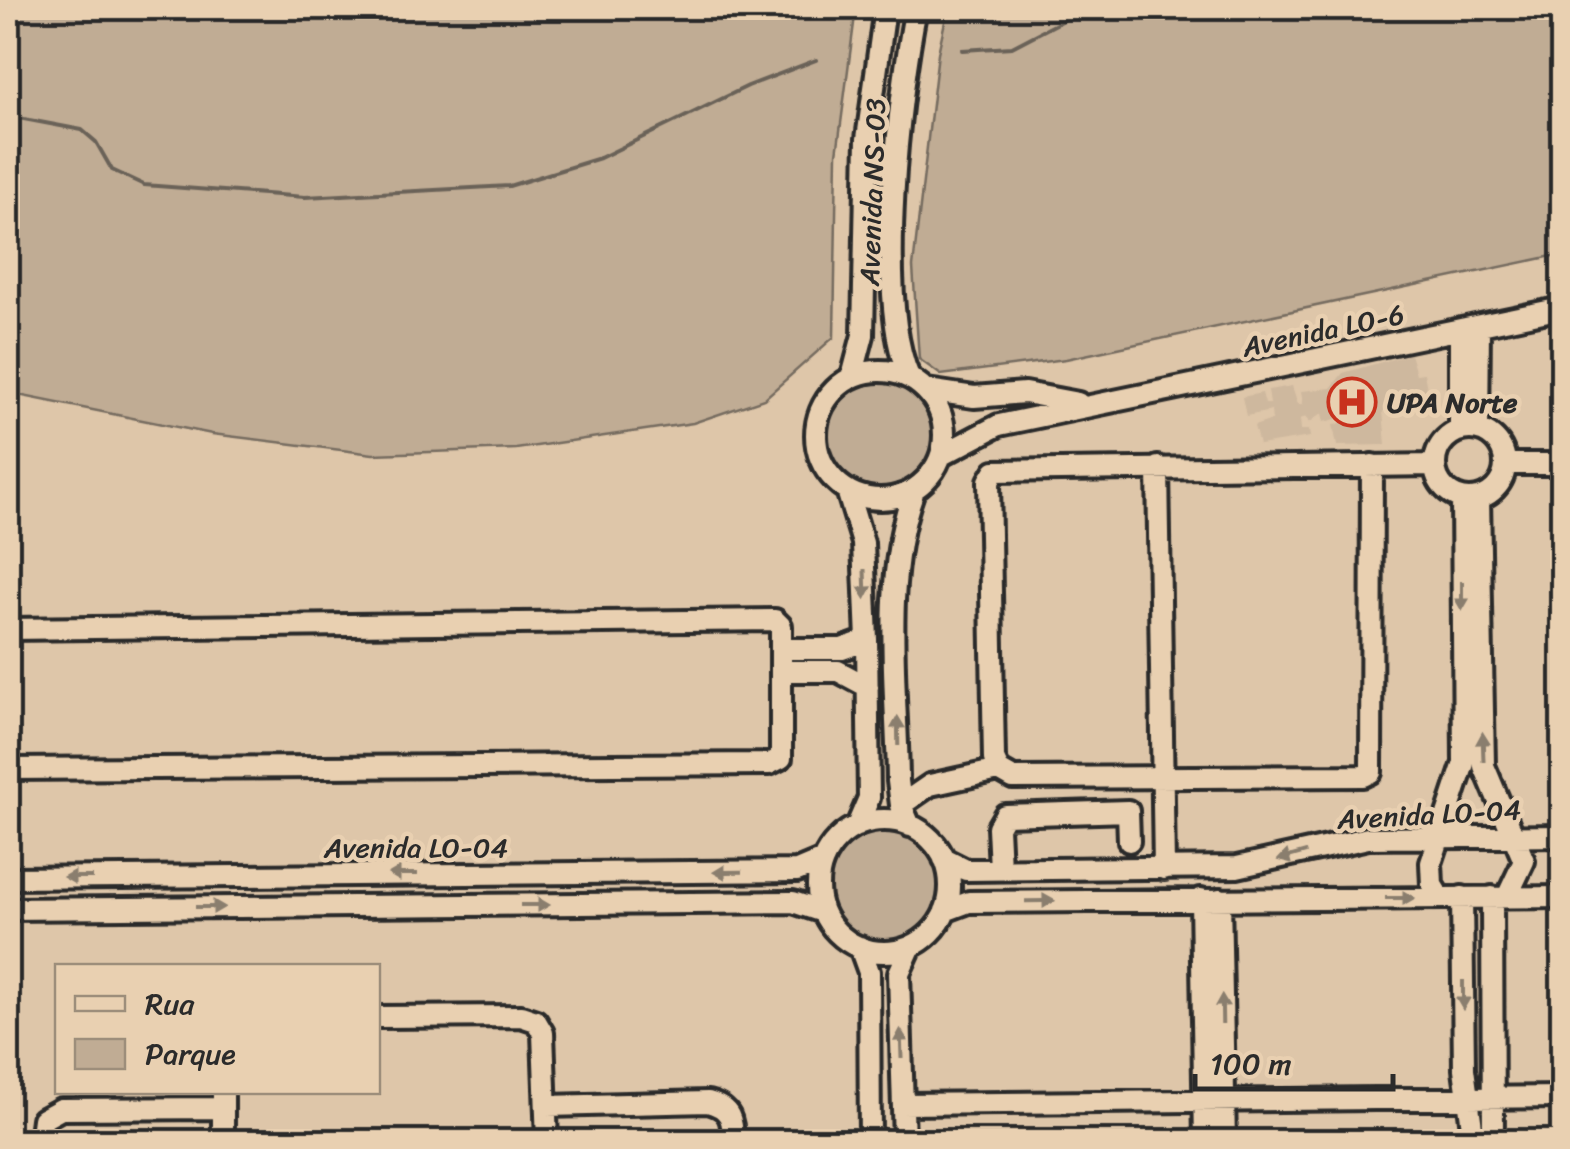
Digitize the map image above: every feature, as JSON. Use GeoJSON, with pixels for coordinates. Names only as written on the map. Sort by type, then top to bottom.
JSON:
{"type":"FeatureCollection","features":[{"type":"Feature","properties":{"kind":"street","name":"Avenida NS-03"},"geometry":{"type":"LineString","coordinates":[[857,826],[869,798],[862,535],[847,490],[822,463],[816,432],[828,397],[852,377],[863,334],[867,139],[885,8]]}},
{"type":"Feature","properties":{"kind":"street","name":"Avenida NS-03"},"geometry":{"type":"LineString","coordinates":[[916,8],[900,114],[894,227],[897,330],[918,384],[944,422],[942,455]]}},
{"type":"Feature","properties":{"kind":"street","name":"Avenida LO-6"},"geometry":{"type":"LineString","coordinates":[[942,455],[986,429],[1562,308]]}},
{"type":"Feature","properties":{"kind":"street"},"geometry":{"type":"LineString","coordinates":[[1469,328],[1469,430]]}},
{"type":"Feature","properties":{"kind":"street"},"geometry":{"type":"LineString","coordinates":[[852,377],[884,370],[918,384],[974,397],[1025,392],[1094,405]]}},
{"type":"Feature","properties":{"kind":"street"},"geometry":{"type":"LineString","coordinates":[[1469,430],[1499,444],[1506,464],[1499,485],[1470,498],[1442,486],[1434,465],[1442,443],[1469,430]]}},
{"type":"Feature","properties":{"kind":"street"},"geometry":{"type":"LineString","coordinates":[[847,490],[884,499],[914,490],[929,477],[942,455]]}},
{"type":"Feature","properties":{"kind":"street"},"geometry":{"type":"LineString","coordinates":[[1506,464],[1562,464]]}},
{"type":"Feature","properties":{"kind":"street"},"geometry":{"type":"LineString","coordinates":[[1372,465],[1373,769],[1363,776],[1013,778],[1000,770],[994,759],[992,473],[1002,469],[1372,465],[1434,465]]}},
{"type":"Feature","properties":{"kind":"street"},"geometry":{"type":"LineString","coordinates":[[1158,467],[1164,869]]}},
{"type":"Feature","properties":{"kind":"street"},"geometry":{"type":"LineString","coordinates":[[910,826],[901,805],[897,543],[914,490]]}},
{"type":"Feature","properties":{"kind":"street"},"geometry":{"type":"LineString","coordinates":[[1470,498],[1483,760],[1524,861],[1499,897],[1492,1142]]}},
{"type":"Feature","properties":{"kind":"street"},"geometry":{"type":"LineString","coordinates":[[1440,898],[1431,870],[1464,763],[1470,498]]}},
{"type":"Feature","properties":{"kind":"street"},"geometry":{"type":"LineString","coordinates":[[8,628],[774,620],[780,626],[780,758],[769,764],[8,768]]}},
{"type":"Feature","properties":{"kind":"street"},"geometry":{"type":"LineString","coordinates":[[780,649],[842,649],[867,640]]}},
{"type":"Feature","properties":{"kind":"street"},"geometry":{"type":"LineString","coordinates":[[780,671],[838,671],[868,687]]}},
{"type":"Feature","properties":{"kind":"street"},"geometry":{"type":"LineString","coordinates":[[901,805],[930,785],[1000,770]]}},
{"type":"Feature","properties":{"kind":"street"},"geometry":{"type":"LineString","coordinates":[[1000,870],[998,827],[1004,815],[1128,811],[1129,841]]}},
{"type":"Feature","properties":{"kind":"street"},"geometry":{"type":"LineString","coordinates":[[887,820],[910,826],[929,838],[944,859],[950,885],[945,911],[932,931],[911,946],[888,952],[860,947],[838,933],[823,912],[818,883],[823,860],[835,842],[857,826],[887,820]]}},
{"type":"Feature","properties":{"kind":"street","name":"Avenida LO-04"},"geometry":{"type":"LineString","coordinates":[[944,859],[966,870],[1251,866],[1368,838],[1562,836]]}},
{"type":"Feature","properties":{"kind":"street","name":"Avenida LO-04"},"geometry":{"type":"LineString","coordinates":[[8,878],[796,871],[823,860]]}},
{"type":"Feature","properties":{"kind":"street"},"geometry":{"type":"LineString","coordinates":[[945,911],[969,902],[1562,897]]}},
{"type":"Feature","properties":{"kind":"street"},"geometry":{"type":"LineString","coordinates":[[1462,898],[1466,1099],[1473,1115],[1474,1142]]}},
{"type":"Feature","properties":{"kind":"street"},"geometry":{"type":"LineString","coordinates":[[1210,899],[1215,1101],[1224,1142]]}},
{"type":"Feature","properties":{"kind":"street","name":"Avenida LO-04"},"geometry":{"type":"LineString","coordinates":[[8,908],[797,902],[823,912]]}},
{"type":"Feature","properties":{"kind":"street"},"geometry":{"type":"LineString","coordinates":[[904,1142],[899,973],[911,946]]}},
{"type":"Feature","properties":{"kind":"street"},"geometry":{"type":"LineString","coordinates":[[860,947],[870,972],[870,1142]]}},
{"type":"Feature","properties":{"kind":"street"},"geometry":{"type":"LineString","coordinates":[[380,1017],[522,1016],[536,1020],[543,1034],[547,1142]]}},
{"type":"Feature","properties":{"kind":"street"},"geometry":{"type":"LineString","coordinates":[[903,1104],[1562,1098]]}},
{"type":"Feature","properties":{"kind":"street"},"geometry":{"type":"LineString","coordinates":[[40,1142],[43,1119],[62,1110],[223,1100],[222,1142]]}},
{"type":"Feature","properties":{"kind":"street"},"geometry":{"type":"LineString","coordinates":[[1205,1142],[1215,1101]]}},
{"type":"Feature","properties":{"kind":"street"},"geometry":{"type":"LineString","coordinates":[[547,1106],[708,1102],[723,1106],[731,1117],[733,1142]]}},
{"type":"Feature","properties":{"kind":"shaded area","name":"UPA Norte"},"geometry":{"type":"Polygon","coordinates":[[[1410,354],[1416,374],[1424,373],[1429,400],[1406,406],[1400,399],[1401,407],[1383,411],[1386,445],[1337,446],[1333,425],[1341,424],[1340,418],[1324,422],[1322,413],[1309,423],[1306,417],[1300,419],[1301,430],[1309,430],[1310,437],[1259,445],[1254,426],[1272,420],[1271,411],[1246,416],[1242,397],[1262,393],[1265,404],[1270,404],[1268,390],[1292,386],[1298,404],[1303,404],[1301,391],[1331,388],[1343,373],[1410,354]]]}},
{"type":"Feature","properties":{"kind":"green space"},"geometry":{"type":"Polygon","coordinates":[[[8,8],[856,8],[837,154],[834,337],[764,399],[693,423],[516,449],[373,454],[212,434],[8,393],[8,8]]]}},
{"type":"Feature","properties":{"kind":"green space"},"geometry":{"type":"Polygon","coordinates":[[[948,8],[1562,8],[1562,254],[1066,359],[941,375],[919,359],[913,267],[938,53],[948,8]]]}},
{"type":"Feature","properties":{"kind":"green space"},"geometry":{"type":"Polygon","coordinates":[[[880,380],[901,384],[918,396],[930,413],[934,434],[930,455],[918,472],[901,484],[880,488],[859,484],[842,472],[830,455],[826,434],[830,413],[842,396],[859,384],[880,380]]]}},
{"type":"Feature","properties":{"kind":"green space"},"geometry":{"type":"Polygon","coordinates":[[[884,828],[906,833],[925,845],[937,864],[942,886],[937,908],[925,927],[906,939],[884,944],[862,939],[843,927],[831,908],[826,886],[831,864],[843,845],[862,833],[884,828]]]}},
{"type":"Feature","properties":{"kind":"waterway"},"geometry":{"type":"LineString","coordinates":[[962,50],[1012,47],[1087,8]]}},
{"type":"Feature","properties":{"kind":"waterway"},"geometry":{"type":"LineString","coordinates":[[8,116],[82,130],[96,142],[112,170],[144,185],[305,197],[509,186],[600,158],[748,86],[816,60]]}},
{"type":"Feature","properties":{"kind":"place","name":"UPA Norte"},"geometry":{"type":"Point","coordinates":[1352,402]}}]}
